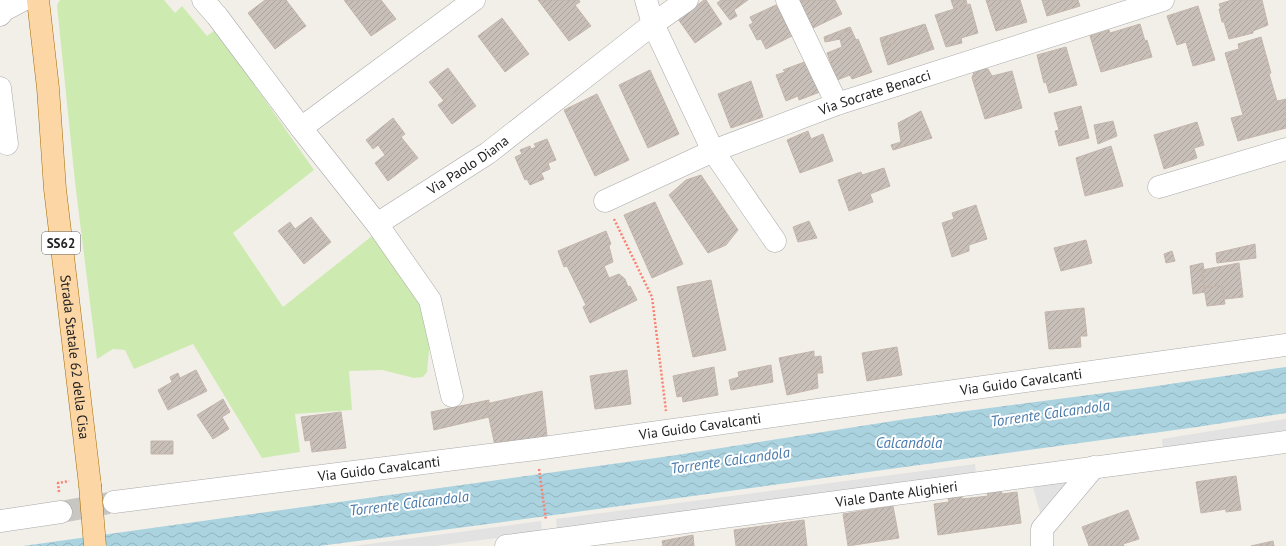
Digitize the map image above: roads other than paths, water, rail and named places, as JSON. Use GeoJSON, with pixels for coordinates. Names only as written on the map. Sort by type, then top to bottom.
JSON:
{"type":"FeatureCollection","features":[{"type":"Feature","properties":{"kind":"main road","name":"Strada Statale 62 della Cisa"},"geometry":{"type":"LineString","coordinates":[[38,0],[48,88],[55,189],[90,482],[95,546]]}},
{"type":"Feature","properties":{"kind":"street"},"geometry":{"type":"LineString","coordinates":[[0,15],[4,10],[24,0]]}},
{"type":"Feature","properties":{"kind":"street"},"geometry":{"type":"LineString","coordinates":[[203,0],[377,224],[430,300],[452,396]]}},
{"type":"Feature","properties":{"kind":"street"},"geometry":{"type":"LineString","coordinates":[[301,128],[474,0]]}},
{"type":"Feature","properties":{"kind":"street"},"geometry":{"type":"LineString","coordinates":[[646,0],[653,24],[713,151],[775,241]]}},
{"type":"Feature","properties":{"kind":"street","name":"Via Paolo Diana"},"geometry":{"type":"LineString","coordinates":[[377,224],[488,153],[653,24],[687,0]]}},
{"type":"Feature","properties":{"kind":"street"},"geometry":{"type":"LineString","coordinates":[[787,0],[837,104]]}},
{"type":"Feature","properties":{"kind":"street","name":"Via Socrate Benacci"},"geometry":{"type":"LineString","coordinates":[[605,201],[713,151],[837,104],[1155,1]]}},
{"type":"Feature","properties":{"kind":"street"},"geometry":{"type":"LineString","coordinates":[[0,88],[7,144]]}},
{"type":"Feature","properties":{"kind":"street"},"geometry":{"type":"LineString","coordinates":[[1159,187],[1286,149]]}},
{"type":"Feature","properties":{"kind":"street","name":"Via Guido Cavalcanti"},"geometry":{"type":"LineString","coordinates":[[114,502],[536,449],[1286,345]]}},
{"type":"Feature","properties":{"kind":"street","name":"Viale Dante Alighieri"},"geometry":{"type":"LineString","coordinates":[[506,546],[1286,442]]}},
{"type":"Feature","properties":{"kind":"street"},"geometry":{"type":"LineString","coordinates":[[1042,546],[1042,529],[1094,467]]}},
{"type":"Feature","properties":{"kind":"street"},"geometry":{"type":"LineString","coordinates":[[0,521],[61,512]]}},
{"type":"Feature","properties":{"kind":"water","name":"Calcandola"},"geometry":{"type":"Polygon","coordinates":[[[1286,367],[1286,413],[1197,427],[319,546],[23,546],[670,456],[906,419],[1143,388],[1286,367]]]}},
{"type":"Feature","properties":{"kind":"tunnel"},"geometry":{"type":"LineString","coordinates":[[61,512],[109,503]]}},
{"type":"Feature","properties":{"kind":"water label","name":"Torrente Calcandola"},"geometry":{"type":"Point","coordinates":[1050,413]}},
{"type":"Feature","properties":{"kind":"water label","name":"Torrente Calcandola"},"geometry":{"type":"Point","coordinates":[730,460]}},
{"type":"Feature","properties":{"kind":"water label","name":"Torrente Calcandola"},"geometry":{"type":"Point","coordinates":[409,503]}}]}
